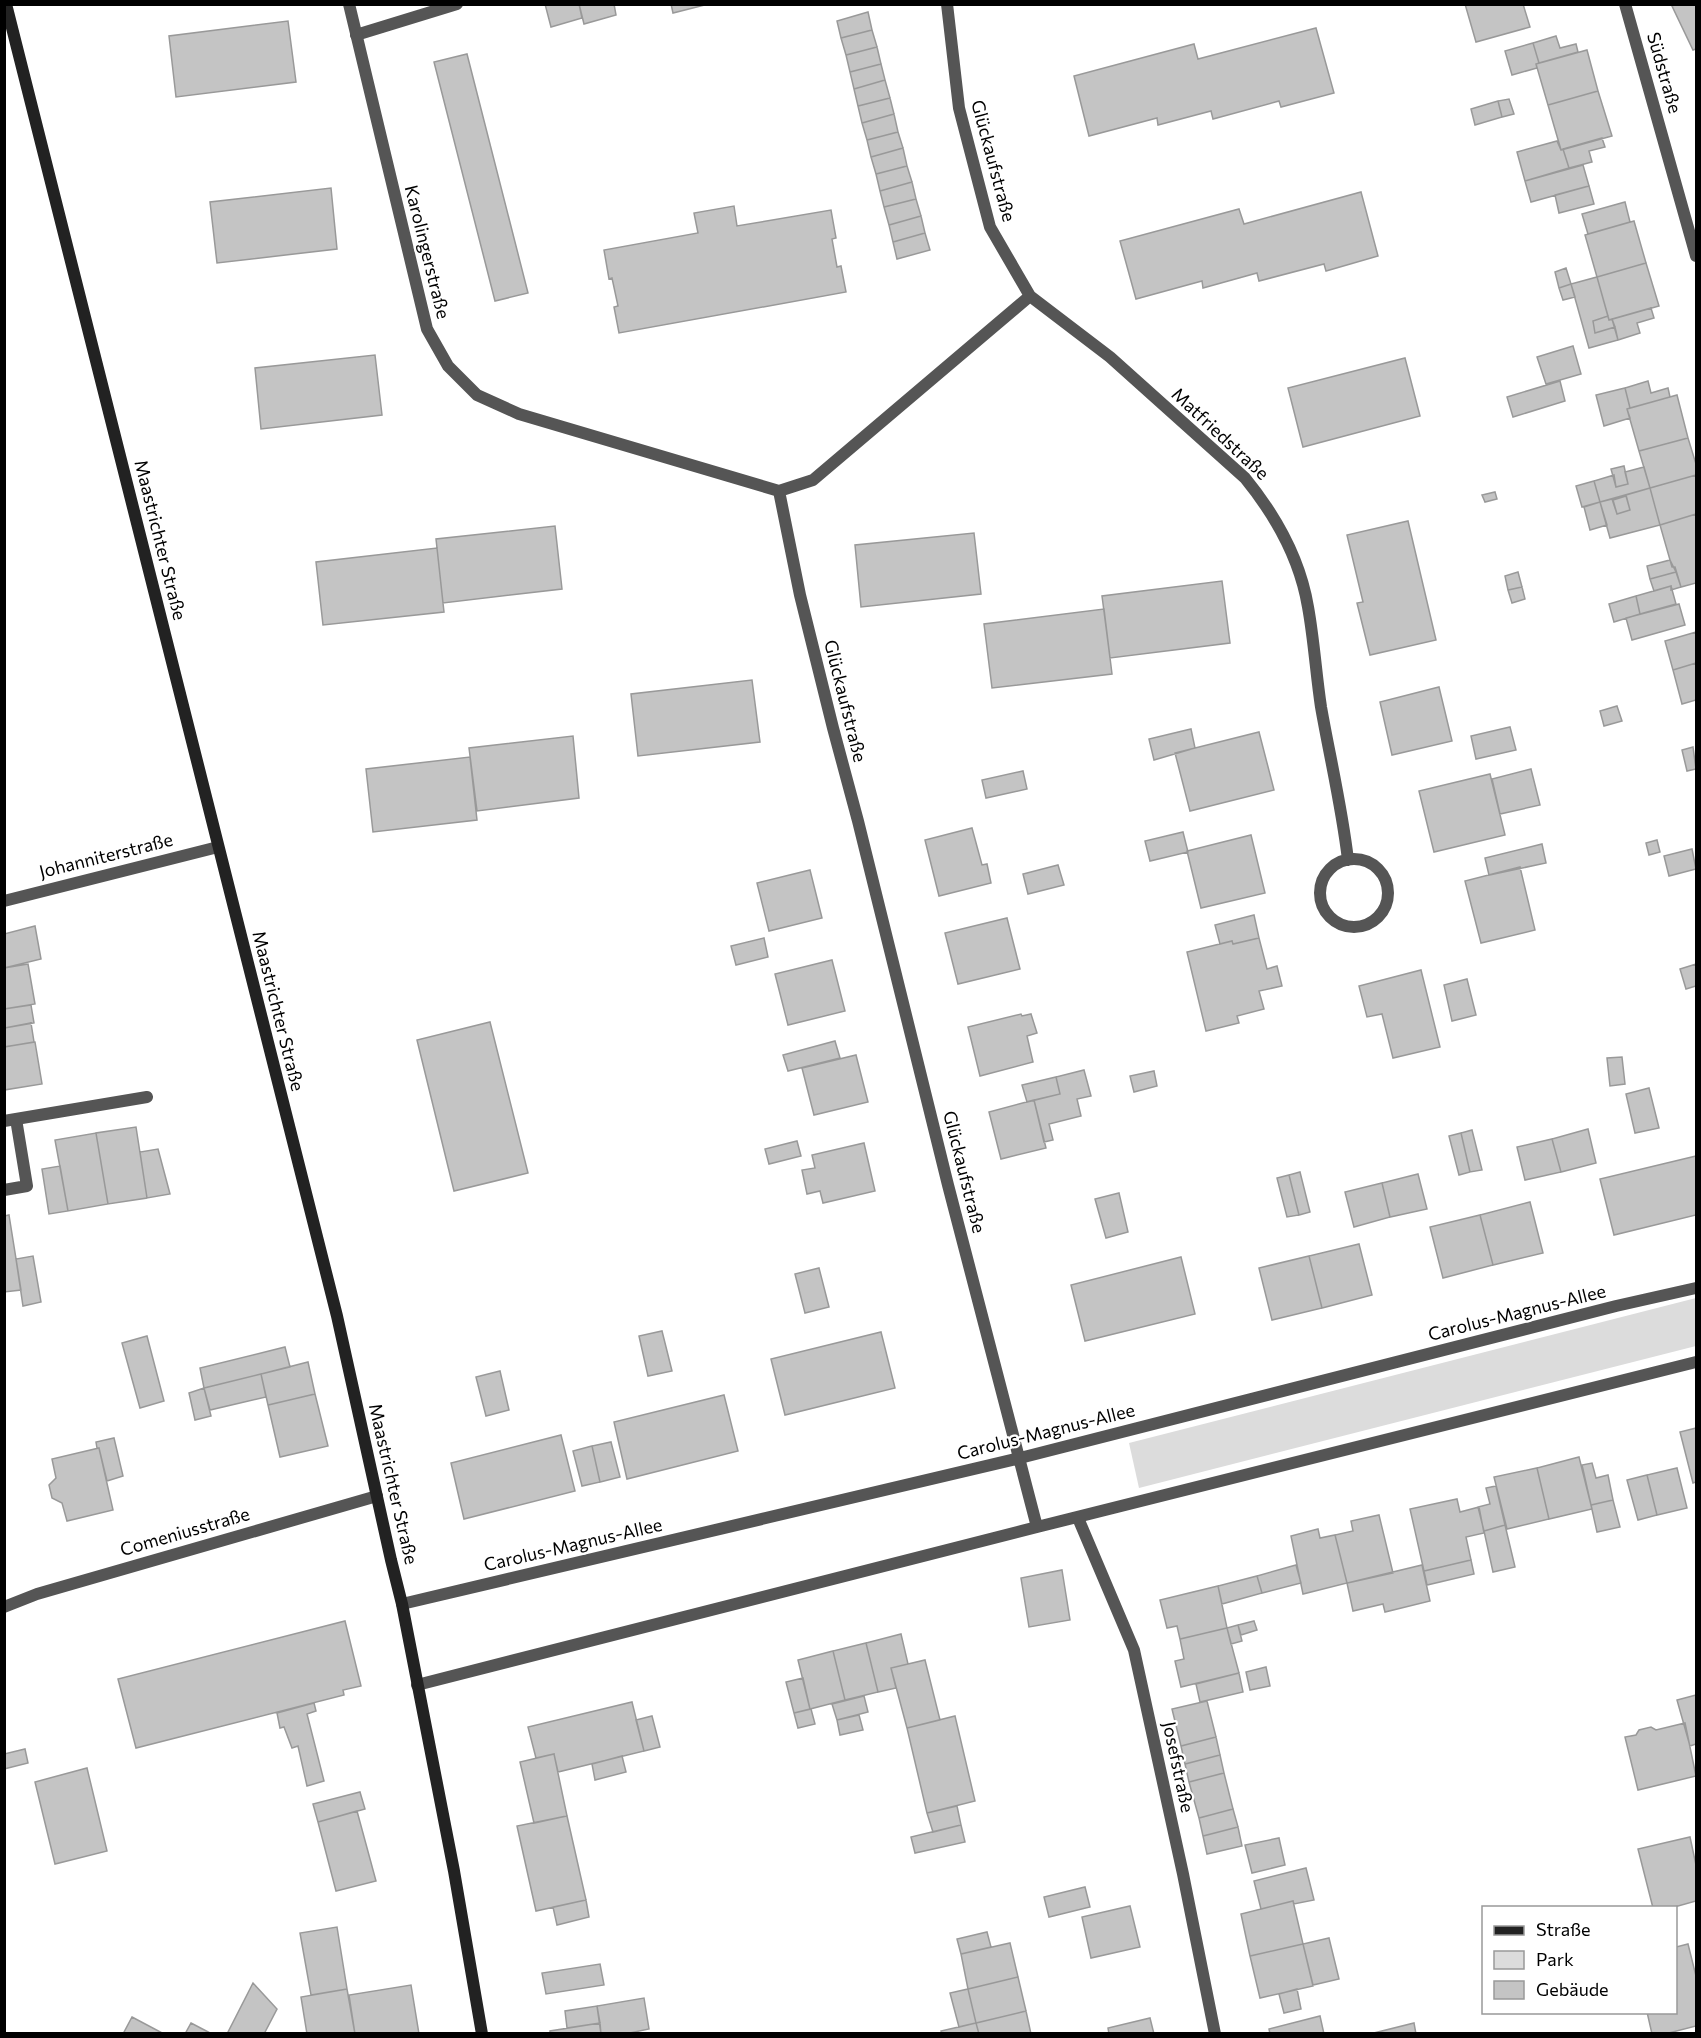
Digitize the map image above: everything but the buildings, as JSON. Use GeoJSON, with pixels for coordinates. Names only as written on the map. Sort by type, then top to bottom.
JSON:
{"type":"FeatureCollection","features":[{"type":"Feature","properties":{"kind":"street","name":"Maastrichter Straße"},"geometry":{"type":"LineString","coordinates":[[6,4],[335,1304],[402,1604],[454,1871],[482,2034]]}},
{"type":"Feature","properties":{"kind":"street","name":"Karolingerstraße"},"geometry":{"type":"LineString","coordinates":[[349,4],[427,329],[448,366],[477,395],[519,414],[779,491]]}},
{"type":"Feature","properties":{"kind":"street"},"geometry":{"type":"LineString","coordinates":[[356,34],[457,4]]}},
{"type":"Feature","properties":{"kind":"street","name":"Glückaufstraße"},"geometry":{"type":"LineString","coordinates":[[947,4],[959,108],[990,228],[1030,296]]}},
{"type":"Feature","properties":{"kind":"street","name":"Südstraße"},"geometry":{"type":"LineString","coordinates":[[1625,4],[1696,255]]}},
{"type":"Feature","properties":{"kind":"street"},"geometry":{"type":"LineString","coordinates":[[779,491],[813,480],[1030,296]]}},
{"type":"Feature","properties":{"kind":"street","name":"Matfriedstraße"},"geometry":{"type":"LineString","coordinates":[[1030,296],[1110,357],[1245,478],[1261,497],[1289,544],[1302,579],[1308,607],[1321,706],[1343,820],[1348,860]]}},
{"type":"Feature","properties":{"kind":"street","name":"Glückaufstraße"},"geometry":{"type":"LineString","coordinates":[[779,491],[800,595],[832,728],[858,821],[948,1185],[1037,1527]]}},
{"type":"Feature","properties":{"kind":"street","name":"Johanniterstraße"},"geometry":{"type":"LineString","coordinates":[[4,901],[218,847]]}},
{"type":"Feature","properties":{"kind":"street"},"geometry":{"type":"LineString","coordinates":[[1354,858],[1367,861],[1378,868],[1386,879],[1389,892],[1387,905],[1379,917],[1369,924],[1355,928],[1342,925],[1331,918],[1323,907],[1320,894],[1322,880],[1330,869],[1348,860],[1354,858]]}},
{"type":"Feature","properties":{"kind":"street"},"geometry":{"type":"LineString","coordinates":[[4,1190],[27,1186],[10,1120],[147,1097]]}},
{"type":"Feature","properties":{"kind":"street","name":"Carolus-Magnus-Allee"},"geometry":{"type":"LineString","coordinates":[[402,1604],[1020,1458],[1616,1306],[1696,1288]]}},
{"type":"Feature","properties":{"kind":"street"},"geometry":{"type":"LineString","coordinates":[[417,1685],[1696,1362]]}},
{"type":"Feature","properties":{"kind":"street","name":"Comeniusstraße"},"geometry":{"type":"LineString","coordinates":[[4,1607],[37,1594],[377,1496]]}},
{"type":"Feature","properties":{"kind":"street","name":"Josefstraße"},"geometry":{"type":"LineString","coordinates":[[1078,1518],[1134,1650],[1181,1863],[1215,2034]]}},
{"type":"Feature","properties":{"kind":"green space"},"geometry":{"type":"Polygon","coordinates":[[[1696,1298],[1696,1346],[1139,1488],[1129,1443],[1696,1298]]]}}]}
